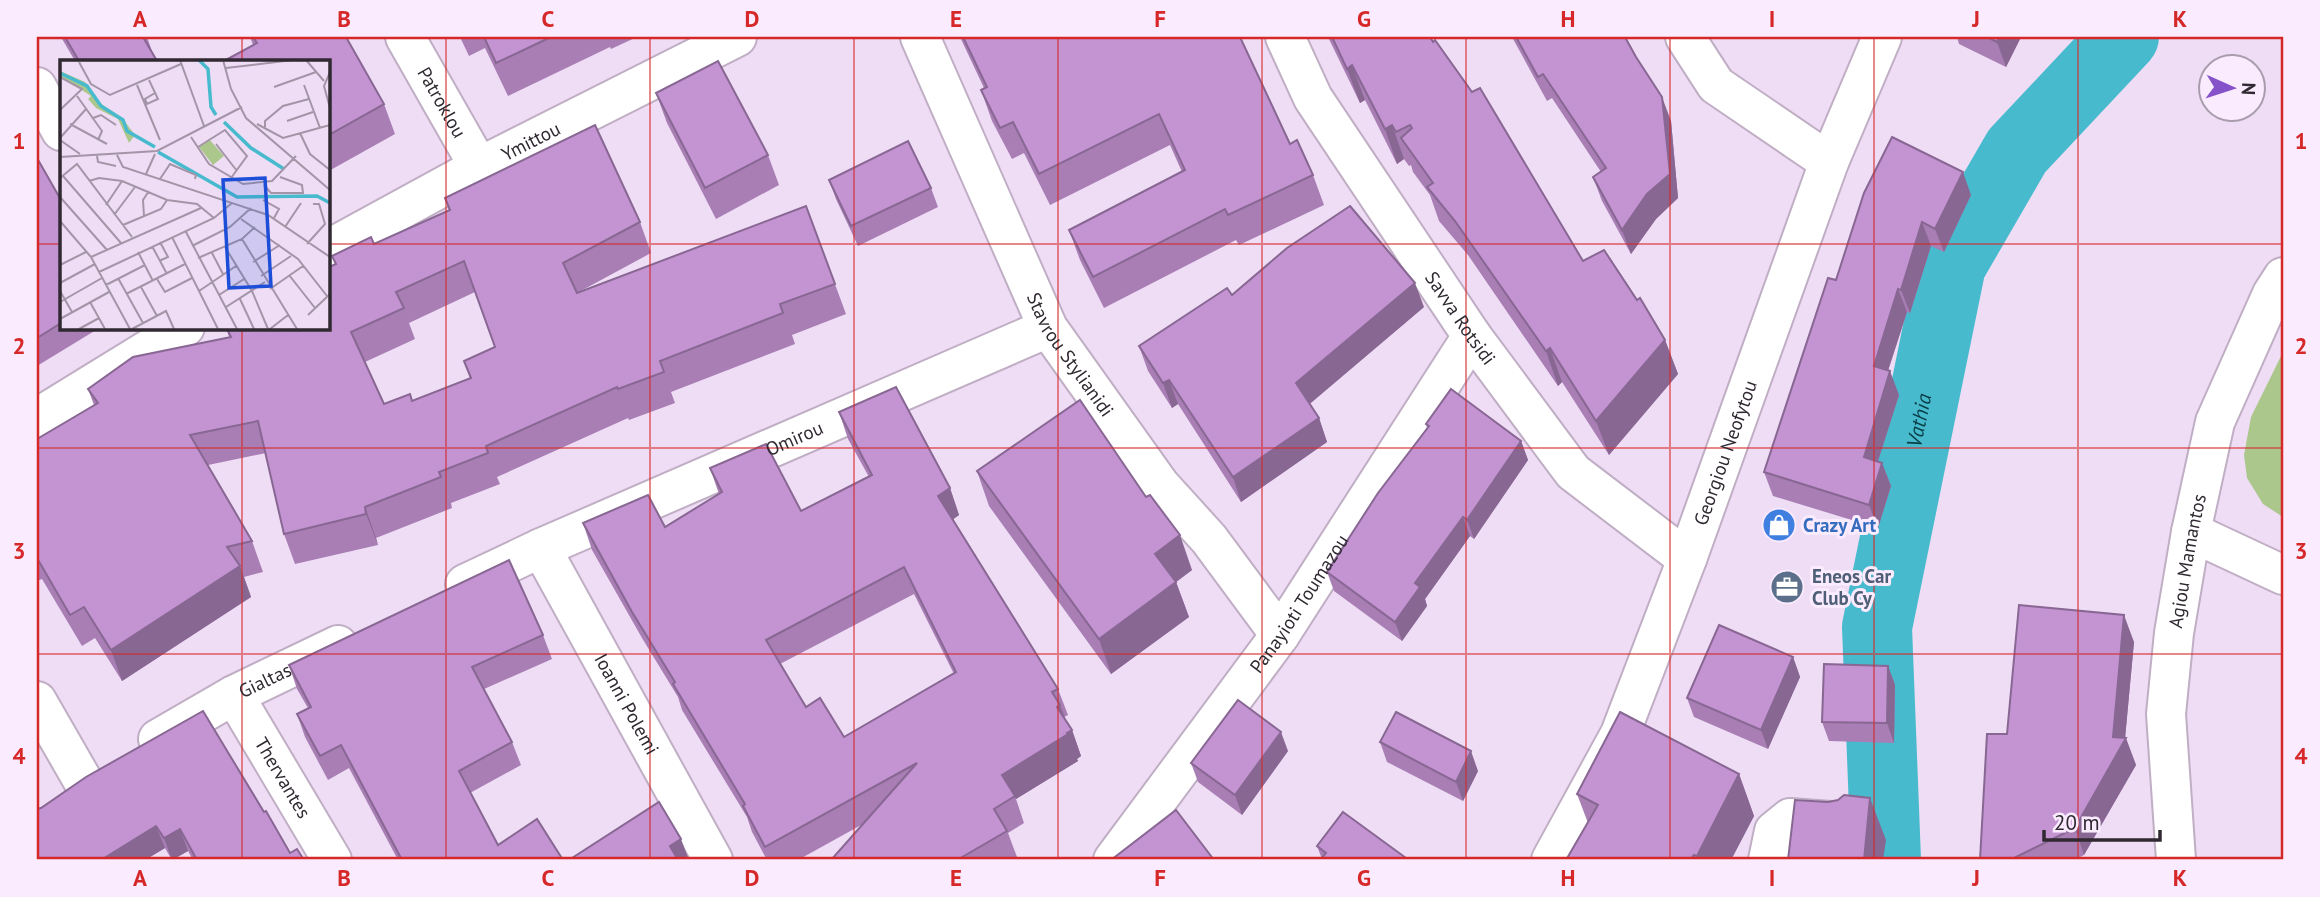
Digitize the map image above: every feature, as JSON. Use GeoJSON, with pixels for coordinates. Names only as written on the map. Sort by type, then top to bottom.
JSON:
{"type":"FeatureCollection","features":[{"type":"Feature","properties":{"kind":"street","name":"Patroklou"},"geometry":{"type":"LineString","coordinates":[[405,37],[479,167]]}},
{"type":"Feature","properties":{"kind":"street","name":"Ymittou"},"geometry":{"type":"LineString","coordinates":[[329,249],[479,167],[737,37]]}},
{"type":"Feature","properties":{"kind":"street","name":"Stavrou Stylianidi"},"geometry":{"type":"LineString","coordinates":[[920,37],[1048,328],[1160,485],[1209,539],[1280,635]]}},
{"type":"Feature","properties":{"kind":"street","name":"Savva Rotsidi"},"geometry":{"type":"LineString","coordinates":[[1286,37],[1313,98],[1472,336],[1573,472],[1687,559]]}},
{"type":"Feature","properties":{"kind":"street"},"geometry":{"type":"LineString","coordinates":[[1685,37],[1717,85],[1829,162]]}},
{"type":"Feature","properties":{"kind":"street","name":"Georgiou Neofytou"},"geometry":{"type":"LineString","coordinates":[[1551,860],[1620,734],[1687,559],[1829,162],[1882,37]]}},
{"type":"Feature","properties":{"kind":"street"},"geometry":{"type":"LineString","coordinates":[[37,87],[60,129]]}},
{"type":"Feature","properties":{"kind":"street","name":"Agiou Mamantos"},"geometry":{"type":"LineString","coordinates":[[2175,860],[2166,714],[2174,633],[2191,532],[2215,422],[2272,294],[2283,277]]}},
{"type":"Feature","properties":{"kind":"street","name":"Omirou"},"geometry":{"type":"LineString","coordinates":[[541,548],[1048,328]]}},
{"type":"Feature","properties":{"kind":"street"},"geometry":{"type":"LineString","coordinates":[[37,418],[177,329]]}},
{"type":"Feature","properties":{"kind":"street","name":"Panayioti Toumazou"},"geometry":{"type":"LineString","coordinates":[[1113,860],[1280,635],[1472,336]]}},
{"type":"Feature","properties":{"kind":"street"},"geometry":{"type":"LineString","coordinates":[[2191,532],[2283,575]]}},
{"type":"Feature","properties":{"kind":"street"},"geometry":{"type":"LineString","coordinates":[[431,601],[541,548]]}},
{"type":"Feature","properties":{"kind":"street","name":"Ioanni Polemi"},"geometry":{"type":"LineString","coordinates":[[541,548],[713,860]]}},
{"type":"Feature","properties":{"kind":"street","name":"Gialtas"},"geometry":{"type":"LineString","coordinates":[[37,701],[96,775],[234,695],[369,630]]}},
{"type":"Feature","properties":{"kind":"street","name":"Thervantes"},"geometry":{"type":"LineString","coordinates":[[234,695],[332,860]]}},
{"type":"Feature","properties":{"kind":"street"},"geometry":{"type":"LineString","coordinates":[[1768,860],[1774,831],[1790,818],[1844,822]]}},
{"type":"Feature","properties":{"kind":"green space"},"geometry":{"type":"Polygon","coordinates":[[[2283,352],[2283,517],[2263,504],[2247,478],[2244,455],[2251,417],[2283,352]]]}},
{"type":"Feature","properties":{"kind":"building"},"geometry":{"type":"Polygon","coordinates":[[[65,37],[143,37],[156,60],[78,60],[65,37]]]}},
{"type":"Feature","properties":{"kind":"building"},"geometry":{"type":"Polygon","coordinates":[[[253,37],[346,37],[384,104],[329,135],[329,60],[226,60],[257,43],[253,37]]]}},
{"type":"Feature","properties":{"kind":"building"},"geometry":{"type":"Polygon","coordinates":[[[484,37],[551,37],[496,63],[484,37]]]}},
{"type":"Feature","properties":{"kind":"building"},"geometry":{"type":"Polygon","coordinates":[[[963,37],[1240,37],[1290,144],[1297,140],[1313,175],[1228,215],[1225,209],[1093,277],[1069,230],[1185,170],[1159,114],[1039,174],[1013,122],[1000,128],[981,90],[987,87],[963,37]]]}},
{"type":"Feature","properties":{"kind":"building"},"geometry":{"type":"Polygon","coordinates":[[[1332,37],[1430,37],[1433,42],[1435,40],[1472,92],[1480,88],[1583,261],[1604,250],[1637,300],[1640,298],[1665,340],[1596,421],[1550,348],[1546,351],[1455,221],[1427,187],[1433,183],[1401,138],[1412,128],[1410,125],[1396,132],[1392,125],[1385,129],[1352,65],[1347,69],[1332,37]]]}},
{"type":"Feature","properties":{"kind":"building"},"geometry":{"type":"Polygon","coordinates":[[[1516,37],[1625,37],[1662,97],[1670,174],[1647,194],[1622,230],[1593,177],[1606,168],[1543,74],[1538,77],[1516,37]]]}},
{"type":"Feature","properties":{"kind":"building"},"geometry":{"type":"Polygon","coordinates":[[[718,61],[768,155],[705,188],[656,93],[718,61]]]}},
{"type":"Feature","properties":{"kind":"building"},"geometry":{"type":"Polygon","coordinates":[[[595,125],[640,222],[563,263],[577,293],[806,206],[835,284],[780,304],[783,313],[660,361],[664,372],[618,389],[617,387],[486,446],[488,453],[439,472],[441,477],[365,507],[366,514],[284,534],[258,421],[190,435],[252,541],[227,547],[240,566],[111,650],[84,607],[70,615],[37,558],[37,439],[98,403],[88,389],[133,357],[231,337],[227,329],[329,329],[329,267],[336,264],[332,256],[371,237],[374,244],[450,210],[445,198],[595,125]],[[464,261],[396,292],[404,308],[351,332],[384,404],[410,394],[412,401],[471,378],[464,361],[495,347],[464,261]]]}},
{"type":"Feature","properties":{"kind":"building"},"geometry":{"type":"Polygon","coordinates":[[[1892,137],[1963,172],[1935,229],[1922,222],[1874,366],[1890,371],[1864,457],[1882,463],[1869,505],[1764,472],[1828,278],[1836,280],[1864,193],[1892,137]]]}},
{"type":"Feature","properties":{"kind":"building"},"geometry":{"type":"Polygon","coordinates":[[[908,141],[931,188],[851,226],[829,180],[908,141]]]}},
{"type":"Feature","properties":{"kind":"building"},"geometry":{"type":"Polygon","coordinates":[[[37,158],[60,198],[60,324],[37,338],[37,158]]]}},
{"type":"Feature","properties":{"kind":"building"},"geometry":{"type":"Polygon","coordinates":[[[1350,206],[1415,283],[1296,383],[1319,418],[1233,477],[1169,380],[1163,383],[1139,346],[1227,288],[1232,295],[1287,248],[1350,206]]]}},
{"type":"Feature","properties":{"kind":"building"},"geometry":{"type":"Polygon","coordinates":[[[896,387],[950,488],[938,496],[1058,689],[1052,692],[1060,705],[1057,707],[1072,730],[1002,775],[1015,796],[994,809],[1007,831],[957,860],[831,860],[917,763],[765,847],[743,806],[745,804],[673,684],[675,682],[632,612],[583,523],[648,495],[665,527],[722,492],[710,468],[766,444],[801,511],[872,475],[839,412],[896,387]],[[904,567],[766,640],[806,707],[820,698],[844,737],[956,672],[904,567]]]}},
{"type":"Feature","properties":{"kind":"building"},"geometry":{"type":"Polygon","coordinates":[[[1451,389],[1521,441],[1467,520],[1463,517],[1415,583],[1420,587],[1395,622],[1327,572],[1378,493],[1429,426],[1426,424],[1451,389]]]}},
{"type":"Feature","properties":{"kind":"building"},"geometry":{"type":"Polygon","coordinates":[[[1080,400],[1146,497],[1150,495],[1180,535],[1155,554],[1176,582],[1099,639],[977,471],[1080,400]]]}},
{"type":"Feature","properties":{"kind":"building"},"geometry":{"type":"Polygon","coordinates":[[[509,560],[543,635],[472,667],[512,742],[459,771],[498,845],[537,819],[563,860],[402,860],[341,745],[320,756],[297,714],[311,707],[289,665],[509,560]]]}},
{"type":"Feature","properties":{"kind":"building"},"geometry":{"type":"Polygon","coordinates":[[[2019,605],[2124,615],[2113,737],[2126,738],[2075,828],[2010,860],[1980,860],[1987,734],[2007,734],[2019,605]]]}},
{"type":"Feature","properties":{"kind":"building"},"geometry":{"type":"Polygon","coordinates":[[[1719,625],[1793,657],[1761,730],[1687,698],[1719,625]]]}},
{"type":"Feature","properties":{"kind":"building"},"geometry":{"type":"Polygon","coordinates":[[[1824,664],[1888,666],[1887,723],[1822,722],[1824,664]]]}},
{"type":"Feature","properties":{"kind":"building"},"geometry":{"type":"Polygon","coordinates":[[[1238,700],[1281,732],[1235,795],[1191,763],[1238,700]]]}},
{"type":"Feature","properties":{"kind":"building"},"geometry":{"type":"Polygon","coordinates":[[[203,711],[290,853],[297,849],[304,860],[197,860],[180,829],[164,838],[156,826],[101,860],[37,860],[37,809],[86,777],[203,711]]]}},
{"type":"Feature","properties":{"kind":"building"},"geometry":{"type":"Polygon","coordinates":[[[1396,712],[1471,751],[1456,782],[1380,742],[1396,712]]]}},
{"type":"Feature","properties":{"kind":"building"},"geometry":{"type":"Polygon","coordinates":[[[1620,712],[1739,774],[1697,856],[1694,855],[1690,860],[1566,860],[1598,805],[1577,794],[1620,712]]]}},
{"type":"Feature","properties":{"kind":"building"},"geometry":{"type":"Polygon","coordinates":[[[1844,795],[1870,798],[1864,860],[1788,860],[1795,800],[1828,802],[1838,800],[1844,795]]]}},
{"type":"Feature","properties":{"kind":"building"},"geometry":{"type":"Polygon","coordinates":[[[659,802],[681,839],[670,846],[678,860],[569,860],[659,802]]]}},
{"type":"Feature","properties":{"kind":"building"},"geometry":{"type":"Polygon","coordinates":[[[1176,810],[1214,860],[1111,860],[1176,810]]]}},
{"type":"Feature","properties":{"kind":"building"},"geometry":{"type":"Polygon","coordinates":[[[1343,812],[1406,858],[1405,860],[1320,860],[1326,853],[1317,846],[1343,812]]]}},
{"type":"Feature","properties":{"kind":"waterway","name":"Vathia"},"geometry":{"type":"LineString","coordinates":[[1886,860],[1877,627],[1951,265],[2017,151],[2124,37]]}},
{"type":"Feature","properties":{"kind":"place","name":"Crazy Art"},"geometry":{"type":"Point","coordinates":[1779,525]}},
{"type":"Feature","properties":{"kind":"place","name":"Eneos Car Club Cy"},"geometry":{"type":"Point","coordinates":[1787,587]}}]}
